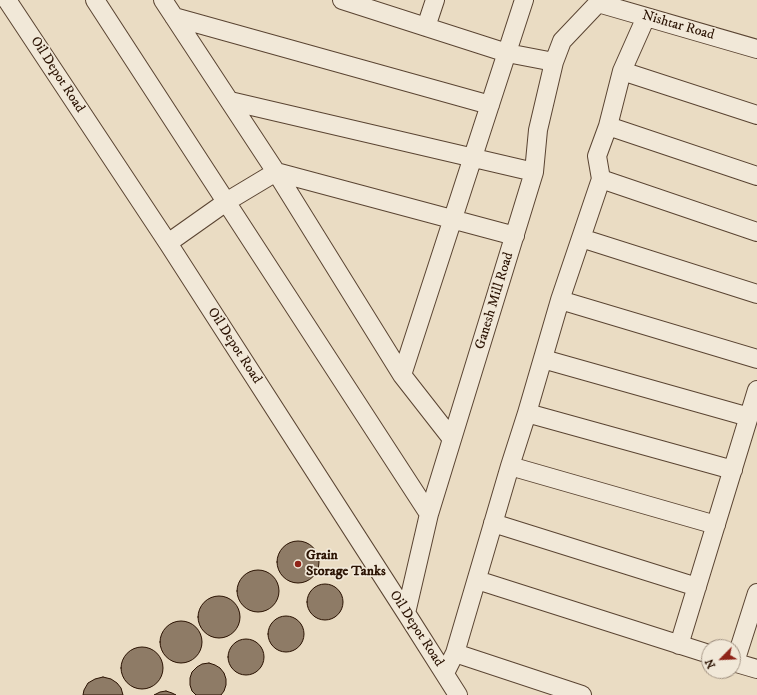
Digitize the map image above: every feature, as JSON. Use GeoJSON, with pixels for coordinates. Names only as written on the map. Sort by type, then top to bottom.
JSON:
{"type":"FeatureCollection","features":[{"type":"Feature","properties":{"kind":"street","name":"Oil Depot Road"},"geometry":{"type":"LineString","coordinates":[[7,0],[168,243],[458,695]]}},
{"type":"Feature","properties":{"kind":"street"},"geometry":{"type":"LineString","coordinates":[[96,0],[429,514]]}},
{"type":"Feature","properties":{"kind":"street"},"geometry":{"type":"LineString","coordinates":[[163,0],[276,172],[402,375],[452,439]]}},
{"type":"Feature","properties":{"kind":"street"},"geometry":{"type":"LineString","coordinates":[[342,0],[507,53],[554,62]]}},
{"type":"Feature","properties":{"kind":"street"},"geometry":{"type":"LineString","coordinates":[[426,27],[435,0]]}},
{"type":"Feature","properties":{"kind":"street"},"geometry":{"type":"LineString","coordinates":[[402,375],[507,53],[519,1]]}},
{"type":"Feature","properties":{"kind":"street","name":"Nishtar Road"},"geometry":{"type":"LineString","coordinates":[[599,1],[646,17],[757,49]]}},
{"type":"Feature","properties":{"kind":"street","name":"Ganesh Mill Road"},"geometry":{"type":"LineString","coordinates":[[406,613],[429,514],[534,172],[538,130],[554,62],[562,41],[599,1]]}},
{"type":"Feature","properties":{"kind":"street"},"geometry":{"type":"LineString","coordinates":[[174,17],[490,105]]}},
{"type":"Feature","properties":{"kind":"street"},"geometry":{"type":"LineString","coordinates":[[445,673],[455,653],[560,300],[601,179],[597,156],[608,126],[622,71],[646,17]]}},
{"type":"Feature","properties":{"kind":"street"},"geometry":{"type":"LineString","coordinates":[[622,71],[757,115]]}},
{"type":"Feature","properties":{"kind":"street"},"geometry":{"type":"LineString","coordinates":[[230,102],[534,172]]}},
{"type":"Feature","properties":{"kind":"street"},"geometry":{"type":"LineString","coordinates":[[608,126],[757,176]]}},
{"type":"Feature","properties":{"kind":"street"},"geometry":{"type":"LineString","coordinates":[[168,243],[226,202],[276,172],[514,236]]}},
{"type":"Feature","properties":{"kind":"street"},"geometry":{"type":"LineString","coordinates":[[601,179],[757,232]]}},
{"type":"Feature","properties":{"kind":"street"},"geometry":{"type":"LineString","coordinates":[[581,238],[757,294]]}},
{"type":"Feature","properties":{"kind":"street"},"geometry":{"type":"LineString","coordinates":[[560,300],[757,359]]}},
{"type":"Feature","properties":{"kind":"street"},"geometry":{"type":"LineString","coordinates":[[543,359],[749,417]]}},
{"type":"Feature","properties":{"kind":"street"},"geometry":{"type":"LineString","coordinates":[[679,645],[757,390]]}},
{"type":"Feature","properties":{"kind":"street"},"geometry":{"type":"LineString","coordinates":[[527,413],[733,470]]}},
{"type":"Feature","properties":{"kind":"street"},"geometry":{"type":"LineString","coordinates":[[510,466],[716,525]]}},
{"type":"Feature","properties":{"kind":"street"},"geometry":{"type":"LineString","coordinates":[[494,523],[697,587]]}},
{"type":"Feature","properties":{"kind":"street"},"geometry":{"type":"LineString","coordinates":[[477,580],[701,652]]}},
{"type":"Feature","properties":{"kind":"street"},"geometry":{"type":"LineString","coordinates":[[741,641],[757,593]]}},
{"type":"Feature","properties":{"kind":"street"},"geometry":{"type":"LineString","coordinates":[[455,653],[582,695]]}},
{"type":"Feature","properties":{"kind":"street"},"geometry":{"type":"LineString","coordinates":[[741,664],[757,670]]}},
{"type":"Feature","properties":{"kind":"building","name":"Grain Storage Tanks"},"geometry":{"type":"Polygon","coordinates":[[[298,541],[313,547],[319,562],[313,577],[298,583],[283,577],[277,562],[283,547],[298,541]]]}},
{"type":"Feature","properties":{"kind":"building","name":"Grain Storage Tanks"},"geometry":{"type":"Polygon","coordinates":[[[258,570],[273,576],[279,591],[273,606],[258,612],[243,606],[237,591],[243,576],[258,570]]]}},
{"type":"Feature","properties":{"kind":"building","name":"Grain Storage Tanks"},"geometry":{"type":"Polygon","coordinates":[[[329,584],[338,589],[342,595],[342,609],[338,615],[329,620],[321,620],[312,615],[308,609],[307,598],[312,589],[318,585],[329,584]]]}},
{"type":"Feature","properties":{"kind":"building"},"geometry":{"type":"Polygon","coordinates":[[[219,596],[234,602],[240,617],[234,632],[219,638],[204,632],[198,617],[204,602],[219,596]]]}},
{"type":"Feature","properties":{"kind":"building","name":"Grain Storage Tanks"},"geometry":{"type":"Polygon","coordinates":[[[290,616],[299,621],[303,627],[303,641],[299,647],[290,652],[282,652],[273,647],[269,641],[268,630],[273,621],[279,617],[290,616]]]}},
{"type":"Feature","properties":{"kind":"building"},"geometry":{"type":"Polygon","coordinates":[[[181,621],[189,623],[198,631],[202,642],[200,650],[192,659],[181,663],[173,661],[164,653],[160,642],[162,634],[170,625],[181,621]]]}},
{"type":"Feature","properties":{"kind":"building"},"geometry":{"type":"Polygon","coordinates":[[[250,639],[259,644],[263,650],[263,664],[259,670],[250,675],[242,675],[233,670],[229,664],[228,653],[233,644],[239,640],[250,639]]]}},
{"type":"Feature","properties":{"kind":"building"},"geometry":{"type":"Polygon","coordinates":[[[142,647],[157,653],[163,668],[157,683],[142,689],[127,683],[121,668],[127,653],[142,647]]]}},
{"type":"Feature","properties":{"kind":"building"},"geometry":{"type":"Polygon","coordinates":[[[209,663],[220,668],[224,673],[226,685],[224,691],[221,695],[196,695],[192,691],[190,685],[192,672],[202,664],[209,663]]]}},
{"type":"Feature","properties":{"kind":"building"},"geometry":{"type":"Polygon","coordinates":[[[103,677],[111,679],[117,683],[121,688],[123,695],[83,695],[88,683],[103,677]]]}},
{"type":"Feature","properties":{"kind":"building"},"geometry":{"type":"Polygon","coordinates":[[[166,691],[176,695],[154,695],[160,692],[166,691]]]}},
{"type":"Feature","properties":{"kind":"place","name":"Grain Storage Tanks"},"geometry":{"type":"Point","coordinates":[298,564]}}]}
